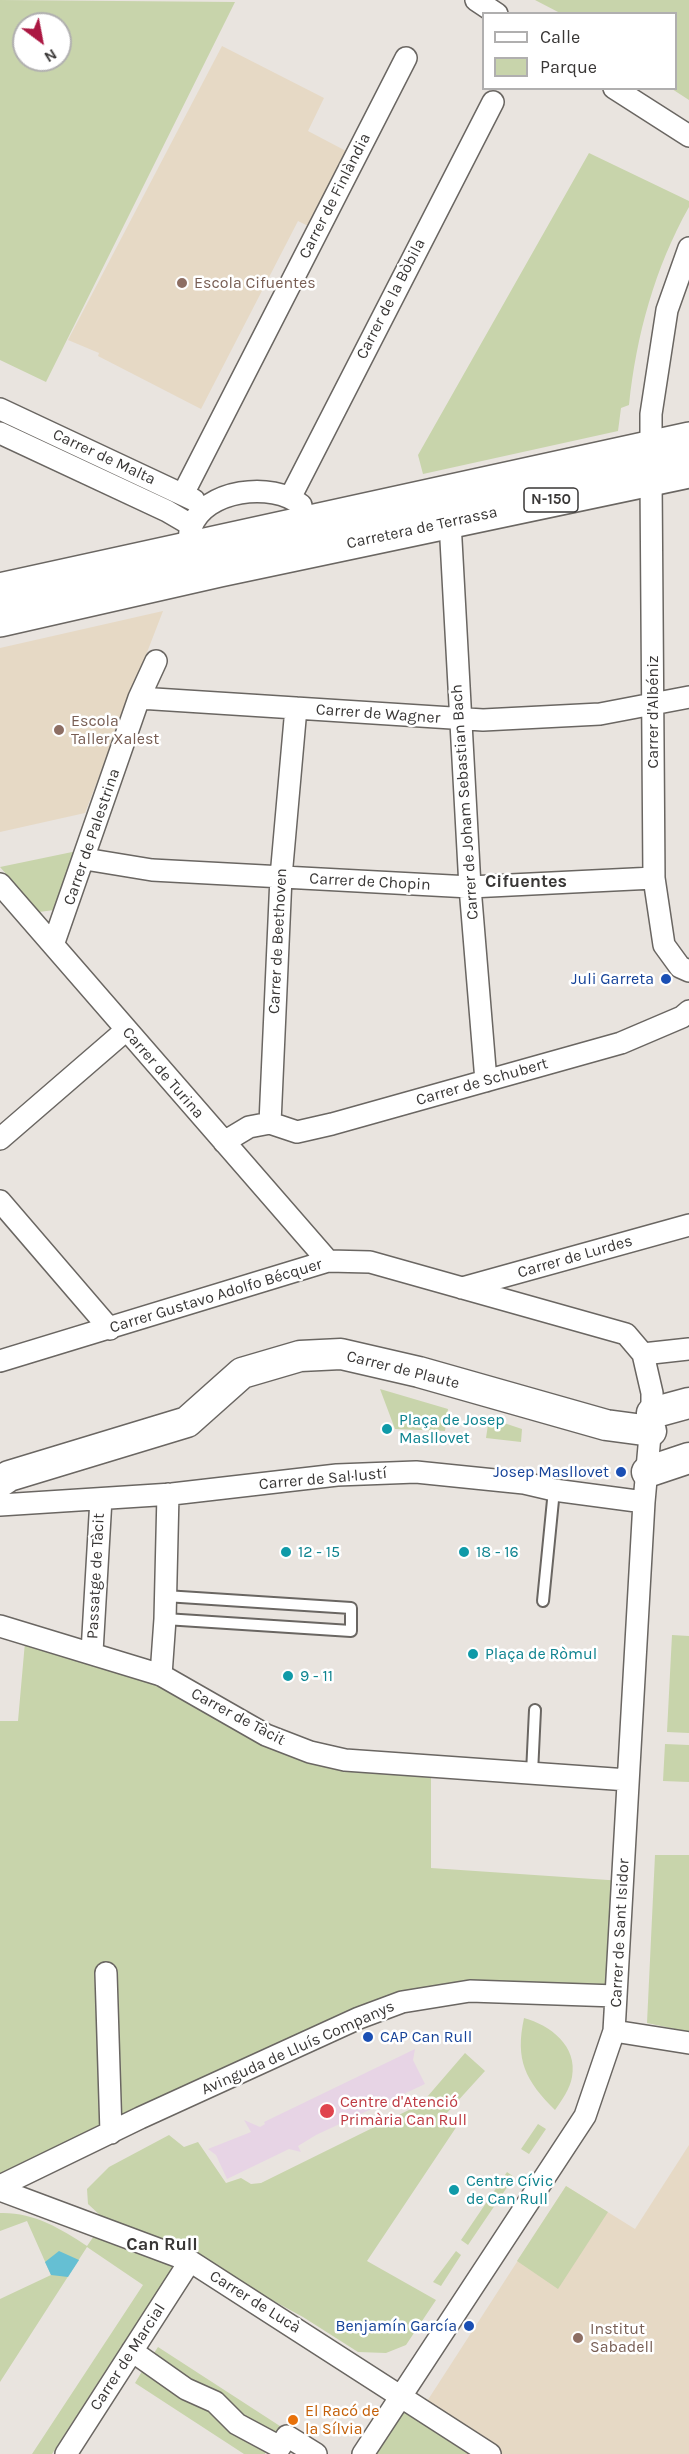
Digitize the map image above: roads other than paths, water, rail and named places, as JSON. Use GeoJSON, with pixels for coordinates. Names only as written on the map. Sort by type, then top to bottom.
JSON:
{"type":"FeatureCollection","features":[{"type":"Feature","properties":{"kind":"main road","name":"Carretera de Terrassa"},"geometry":{"type":"LineString","coordinates":[[0,590],[194,550],[689,439]]}},
{"type":"Feature","properties":{"kind":"main road","name":"Carretera de Terrassa"},"geometry":{"type":"LineString","coordinates":[[0,620],[194,550],[299,553],[689,471]]}},
{"type":"Feature","properties":{"kind":"street"},"geometry":{"type":"LineString","coordinates":[[476,0],[493,12]]}},
{"type":"Feature","properties":{"kind":"street","name":"Carrer de Finlàndia"},"geometry":{"type":"LineString","coordinates":[[183,494],[406,58]]}},
{"type":"Feature","properties":{"kind":"street"},"geometry":{"type":"LineString","coordinates":[[617,90],[689,136]]}},
{"type":"Feature","properties":{"kind":"street","name":"Carrer de la Bòbila"},"geometry":{"type":"LineString","coordinates":[[291,496],[493,102]]}},
{"type":"Feature","properties":{"kind":"street"},"geometry":{"type":"LineString","coordinates":[[651,479],[651,414],[667,310],[689,248]]}},
{"type":"Feature","properties":{"kind":"street","name":"Carrer de Malta"},"geometry":{"type":"LineString","coordinates":[[0,409],[183,494],[208,508]]}},
{"type":"Feature","properties":{"kind":"street","name":"Carrer de Malta"},"geometry":{"type":"LineString","coordinates":[[0,433],[167,511],[194,550]]}},
{"type":"Feature","properties":{"kind":"street","name":"Carrer d'Albéniz"},"geometry":{"type":"LineString","coordinates":[[651,479],[654,878],[664,945],[680,967],[689,971]]}},
{"type":"Feature","properties":{"kind":"street"},"geometry":{"type":"LineString","coordinates":[[194,550],[208,508],[233,495],[272,490],[291,496],[302,506],[312,522],[299,553]]}},
{"type":"Feature","properties":{"kind":"street","name":"Carrer de Joham Sebastian Bach"},"geometry":{"type":"LineString","coordinates":[[450,522],[459,720],[486,1081]]}},
{"type":"Feature","properties":{"kind":"street","name":"Carrer de Palestrina"},"geometry":{"type":"LineString","coordinates":[[53,945],[86,859],[140,698],[156,661]]}},
{"type":"Feature","properties":{"kind":"street","name":"Carrer de Wagner"},"geometry":{"type":"LineString","coordinates":[[140,698],[459,720],[600,714],[689,698]]}},
{"type":"Feature","properties":{"kind":"street","name":"Carrer de Beethoven"},"geometry":{"type":"LineString","coordinates":[[270,1123],[281,877],[296,708]]}},
{"type":"Feature","properties":{"kind":"street","name":"Carrer de Chopin"},"geometry":{"type":"LineString","coordinates":[[86,859],[152,870],[470,887],[654,878]]}},
{"type":"Feature","properties":{"kind":"street","name":"Carrer de Turina"},"geometry":{"type":"LineString","coordinates":[[0,884],[125,1031],[328,1261]]}},
{"type":"Feature","properties":{"kind":"street","name":"Carrer de Schubert"},"geometry":{"type":"LineString","coordinates":[[270,1123],[297,1132],[621,1043],[682,1017],[689,1011]]}},
{"type":"Feature","properties":{"kind":"street"},"geometry":{"type":"LineString","coordinates":[[0,1139],[125,1031]]}},
{"type":"Feature","properties":{"kind":"street"},"geometry":{"type":"LineString","coordinates":[[224,1142],[249,1127],[270,1123]]}},
{"type":"Feature","properties":{"kind":"street"},"geometry":{"type":"LineString","coordinates":[[0,1201],[110,1329]]}},
{"type":"Feature","properties":{"kind":"street","name":"Carrer de Lurdes"},"geometry":{"type":"LineString","coordinates":[[462,1288],[689,1225]]}},
{"type":"Feature","properties":{"kind":"street","name":"Carrer Gustavo Adolfo Bécquer"},"geometry":{"type":"LineString","coordinates":[[0,1361],[328,1261],[370,1262],[626,1334],[640,1349]]}},
{"type":"Feature","properties":{"kind":"street"},"geometry":{"type":"LineString","coordinates":[[640,1349],[689,1349]]}},
{"type":"Feature","properties":{"kind":"street","name":"Carrer de Sant Isidor"},"geometry":{"type":"LineString","coordinates":[[363,2454],[400,2394],[585,2116],[614,2031],[644,1502],[652,1422],[652,1393],[640,1349]]}},
{"type":"Feature","properties":{"kind":"street","name":"Carrer de Plaute"},"geometry":{"type":"LineString","coordinates":[[0,1482],[9,1476],[187,1422],[242,1373],[300,1356],[341,1354],[418,1372],[595,1422],[652,1422]]}},
{"type":"Feature","properties":{"kind":"street"},"geometry":{"type":"LineString","coordinates":[[652,1422],[689,1403]]}},
{"type":"Feature","properties":{"kind":"street"},"geometry":{"type":"LineString","coordinates":[[647,1472],[689,1458]]}},
{"type":"Feature","properties":{"kind":"street","name":"Carrer de Sal·lustí"},"geometry":{"type":"LineString","coordinates":[[0,1505],[168,1494],[337,1475],[416,1472],[524,1483],[554,1490],[644,1502]]}},
{"type":"Feature","properties":{"kind":"street"},"geometry":{"type":"LineString","coordinates":[[161,1675],[165,1619],[168,1494]]}},
{"type":"Feature","properties":{"kind":"street","name":"Passatge de Tàcit"},"geometry":{"type":"LineString","coordinates":[[92,1652],[101,1499]]}},
{"type":"Feature","properties":{"kind":"street","name":"Carrer de Tàcit"},"geometry":{"type":"LineString","coordinates":[[0,1626],[92,1652],[161,1675],[266,1736],[310,1752],[345,1760],[628,1780]]}},
{"type":"Feature","properties":{"kind":"street"},"geometry":{"type":"LineString","coordinates":[[106,1974],[111,2133]]}},
{"type":"Feature","properties":{"kind":"street","name":"Avinguda de Lluís Companys"},"geometry":{"type":"LineString","coordinates":[[0,2188],[111,2133],[359,2018],[402,2002],[470,1991],[616,1996]]}},
{"type":"Feature","properties":{"kind":"street"},"geometry":{"type":"LineString","coordinates":[[614,2031],[689,2043]]}},
{"type":"Feature","properties":{"kind":"street","name":"Carrer de Lucà"},"geometry":{"type":"LineString","coordinates":[[0,2188],[190,2261],[490,2454]]}},
{"type":"Feature","properties":{"kind":"street","name":"Carrer de Marcial"},"geometry":{"type":"LineString","coordinates":[[71,2452],[190,2261]]}},
{"type":"Feature","properties":{"kind":"street"},"geometry":{"type":"LineString","coordinates":[[132,2351],[186,2389],[215,2402],[237,2424],[278,2451],[287,2436],[316,2454]]}},
{"type":"Feature","properties":{"kind":"lane"},"geometry":{"type":"LineString","coordinates":[[543,1601],[554,1490]]}},
{"type":"Feature","properties":{"kind":"lane"},"geometry":{"type":"LineString","coordinates":[[165,1596],[351,1608],[351,1631],[165,1619]]}},
{"type":"Feature","properties":{"kind":"lane"},"geometry":{"type":"LineString","coordinates":[[532,1773],[535,1710]]}},
{"type":"Feature","properties":{"kind":"water"},"geometry":{"type":"Polygon","coordinates":[[[59,2251],[79,2260],[68,2277],[51,2275],[45,2262],[59,2251]]]}},
{"type":"Feature","properties":{"kind":"place","name":"Escola Cifuentes"},"geometry":{"type":"Point","coordinates":[182,283]}},
{"type":"Feature","properties":{"kind":"place","name":"Escola Taller Xalest"},"geometry":{"type":"Point","coordinates":[59,730]}},
{"type":"Feature","properties":{"kind":"place","name":"Juli Garreta"},"geometry":{"type":"Point","coordinates":[666,979]}},
{"type":"Feature","properties":{"kind":"place","name":"Plaça de Josep Masllovet"},"geometry":{"type":"Point","coordinates":[387,1429]}},
{"type":"Feature","properties":{"kind":"place","name":"Josep Masllovet"},"geometry":{"type":"Point","coordinates":[621,1472]}},
{"type":"Feature","properties":{"kind":"place","name":"12 - 15"},"geometry":{"type":"Point","coordinates":[286,1552]}},
{"type":"Feature","properties":{"kind":"place","name":"18 - 16"},"geometry":{"type":"Point","coordinates":[464,1552]}},
{"type":"Feature","properties":{"kind":"place","name":"Plaça de Ròmul"},"geometry":{"type":"Point","coordinates":[473,1654]}},
{"type":"Feature","properties":{"kind":"place","name":"9 - 11"},"geometry":{"type":"Point","coordinates":[288,1676]}},
{"type":"Feature","properties":{"kind":"place","name":"CAP Can Rull"},"geometry":{"type":"Point","coordinates":[368,2037]}},
{"type":"Feature","properties":{"kind":"place","name":"Centre d'Atenció Primària Can Rull"},"geometry":{"type":"Point","coordinates":[327,2111]}},
{"type":"Feature","properties":{"kind":"place","name":"Centre Cívic de Can Rull"},"geometry":{"type":"Point","coordinates":[454,2190]}},
{"type":"Feature","properties":{"kind":"place","name":"Benjamín García"},"geometry":{"type":"Point","coordinates":[469,2326]}},
{"type":"Feature","properties":{"kind":"place","name":"Institut Sabadell"},"geometry":{"type":"Point","coordinates":[578,2338]}},
{"type":"Feature","properties":{"kind":"place","name":"El Racó de la Sílvia"},"geometry":{"type":"Point","coordinates":[293,2420]}},
{"type":"Feature","properties":{"kind":"district","name":"Cifuentes"},"geometry":{"type":"Point","coordinates":[526,882]}},
{"type":"Feature","properties":{"kind":"district","name":"Can Rull"},"geometry":{"type":"Point","coordinates":[162,2245]}}]}
